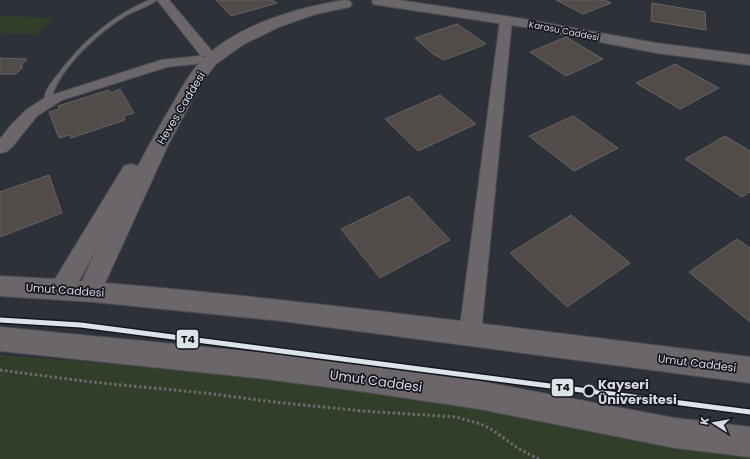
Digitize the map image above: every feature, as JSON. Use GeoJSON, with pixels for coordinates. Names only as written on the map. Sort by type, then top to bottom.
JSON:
{"type":"FeatureCollection","features":[{"type":"Feature","properties":{"kind":"street"},"geometry":{"type":"LineString","coordinates":[[0,148],[9,140],[29,115],[48,101],[166,63],[202,56],[163,0]]}},
{"type":"Feature","properties":{"kind":"street","name":"Heves Caddesi"},"geometry":{"type":"LineString","coordinates":[[61,290],[187,74],[202,56],[229,36],[250,26],[323,0]]}},
{"type":"Feature","properties":{"kind":"street","name":"Karasu Caddesi"},"geometry":{"type":"LineString","coordinates":[[437,0],[678,42],[749,59]]}},
{"type":"Feature","properties":{"kind":"street","name":"Heves Caddesi"},"geometry":{"type":"LineString","coordinates":[[89,291],[134,193],[160,143],[196,79],[207,66],[230,46],[252,34],[341,2],[380,1]]}},
{"type":"Feature","properties":{"kind":"street","name":"Karasu Caddesi"},"geometry":{"type":"LineString","coordinates":[[380,1],[506,20],[649,46],[749,59]]}},
{"type":"Feature","properties":{"kind":"street"},"geometry":{"type":"LineString","coordinates":[[470,334],[506,20]]}},
{"type":"Feature","properties":{"kind":"street","name":"Umut Caddesi"},"geometry":{"type":"LineString","coordinates":[[0,286],[89,291],[205,301],[750,370]]}},
{"type":"Feature","properties":{"kind":"street","name":"Umut Caddesi"},"geometry":{"type":"LineString","coordinates":[[0,339],[241,364],[374,380],[479,395],[675,433],[750,442]]}},
{"type":"Feature","properties":{"kind":"lane"},"geometry":{"type":"LineString","coordinates":[[48,101],[48,96],[53,85],[73,58],[90,40],[114,20],[138,6],[154,0]]}},
{"type":"Feature","properties":{"kind":"path"},"geometry":{"type":"LineString","coordinates":[[0,370],[83,381],[205,393],[282,403],[456,418],[481,424],[494,431],[519,449],[539,459]]}},
{"type":"Feature","properties":{"kind":"green space"},"geometry":{"type":"Polygon","coordinates":[[[1,16],[52,18],[37,34],[0,33],[1,16]]]}},
{"type":"Feature","properties":{"kind":"green space"},"geometry":{"type":"Polygon","coordinates":[[[0,355],[188,371],[470,405],[750,445],[750,459],[0,459],[0,355]]]}},
{"type":"Feature","properties":{"kind":"building"},"geometry":{"type":"Polygon","coordinates":[[[216,0],[273,0],[277,3],[231,16],[216,0]]]}},
{"type":"Feature","properties":{"kind":"building"},"geometry":{"type":"Polygon","coordinates":[[[556,0],[605,0],[611,3],[583,14],[556,0]]]}},
{"type":"Feature","properties":{"kind":"building"},"geometry":{"type":"Polygon","coordinates":[[[652,3],[705,12],[706,30],[651,21],[652,3]]]}},
{"type":"Feature","properties":{"kind":"building"},"geometry":{"type":"Polygon","coordinates":[[[457,24],[486,44],[444,60],[433,54],[415,38],[457,24]]]}},
{"type":"Feature","properties":{"kind":"building"},"geometry":{"type":"Polygon","coordinates":[[[566,37],[603,59],[566,76],[530,52],[566,37]]]}},
{"type":"Feature","properties":{"kind":"building"},"geometry":{"type":"Polygon","coordinates":[[[0,58],[27,59],[20,67],[23,67],[16,74],[0,74],[0,58]]]}},
{"type":"Feature","properties":{"kind":"building"},"geometry":{"type":"Polygon","coordinates":[[[675,64],[719,88],[680,109],[636,83],[675,64]]]}},
{"type":"Feature","properties":{"kind":"building"},"geometry":{"type":"Polygon","coordinates":[[[120,89],[134,113],[124,116],[125,120],[71,138],[70,135],[59,138],[49,112],[59,109],[58,106],[109,90],[111,93],[120,89]]]}},
{"type":"Feature","properties":{"kind":"building"},"geometry":{"type":"Polygon","coordinates":[[[440,95],[476,124],[418,151],[385,119],[440,95]]]}},
{"type":"Feature","properties":{"kind":"building"},"geometry":{"type":"Polygon","coordinates":[[[573,116],[618,148],[574,171],[529,136],[573,116]]]}},
{"type":"Feature","properties":{"kind":"building"},"geometry":{"type":"Polygon","coordinates":[[[725,136],[750,151],[750,192],[742,197],[685,159],[725,136]]]}},
{"type":"Feature","properties":{"kind":"building"},"geometry":{"type":"Polygon","coordinates":[[[49,175],[62,213],[0,237],[0,192],[49,175]]]}},
{"type":"Feature","properties":{"kind":"building"},"geometry":{"type":"Polygon","coordinates":[[[409,196],[450,240],[380,278],[341,229],[409,196]]]}},
{"type":"Feature","properties":{"kind":"building"},"geometry":{"type":"Polygon","coordinates":[[[571,215],[630,263],[567,307],[510,253],[571,215]]]}},
{"type":"Feature","properties":{"kind":"building"},"geometry":{"type":"Polygon","coordinates":[[[737,239],[750,248],[750,322],[689,272],[737,239]]]}},
{"type":"Feature","properties":{"kind":"transit line","name":"T4"},"geometry":{"type":"LineString","coordinates":[[0,320],[81,325],[750,412]]}},
{"type":"Feature","properties":{"kind":"place","name":"Kayseri Üniversitesi"},"geometry":{"type":"Point","coordinates":[589,391]}}]}
